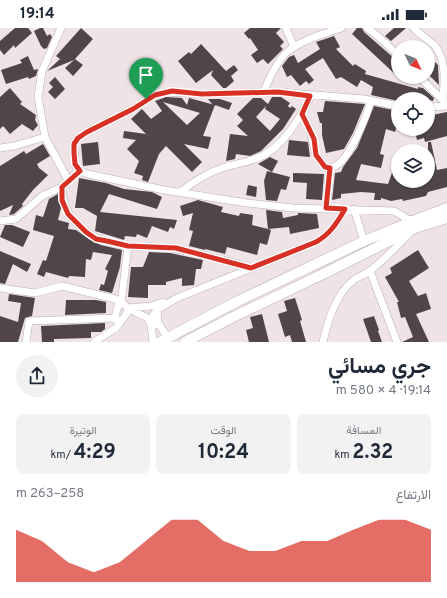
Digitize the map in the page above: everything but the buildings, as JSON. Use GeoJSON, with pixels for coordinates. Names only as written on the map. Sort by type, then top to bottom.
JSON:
{"type":"FeatureCollection","features":[{"type":"Feature","properties":{"kind":"main road"},"geometry":{"type":"LineString","coordinates":[[185,342],[323,274],[447,208]]}},
{"type":"Feature","properties":{"kind":"main road"},"geometry":{"type":"LineString","coordinates":[[164,340],[236,302],[364,241],[413,225],[447,218]]}},
{"type":"Feature","properties":{"kind":"street"},"geometry":{"type":"LineString","coordinates":[[61,28],[42,71],[38,97],[45,137],[68,180]]}},
{"type":"Feature","properties":{"kind":"street"},"geometry":{"type":"LineString","coordinates":[[286,28],[294,47]]}},
{"type":"Feature","properties":{"kind":"street"},"geometry":{"type":"LineString","coordinates":[[263,93],[276,66],[285,54],[294,47],[341,28]]}},
{"type":"Feature","properties":{"kind":"street"},"geometry":{"type":"LineString","coordinates":[[368,28],[391,48]]}},
{"type":"Feature","properties":{"kind":"street"},"geometry":{"type":"LineString","coordinates":[[414,28],[434,45],[440,53],[445,79],[446,103]]}},
{"type":"Feature","properties":{"kind":"street"},"geometry":{"type":"LineString","coordinates":[[426,84],[446,103]]}},
{"type":"Feature","properties":{"kind":"street"},"geometry":{"type":"LineString","coordinates":[[322,342],[326,326],[334,306],[343,292],[354,280],[370,271],[413,225],[394,211],[275,207],[124,183],[80,171],[75,164],[74,144],[78,138],[87,132],[133,109],[155,95],[172,91],[202,94],[278,92],[310,96],[371,100],[391,104]]}},
{"type":"Feature","properties":{"kind":"street"},"geometry":{"type":"LineString","coordinates":[[180,192],[195,180],[211,172],[256,159],[269,152],[278,144],[302,114],[310,96]]}},
{"type":"Feature","properties":{"kind":"street"},"geometry":{"type":"LineString","coordinates":[[302,114],[314,139],[316,155],[325,167],[330,168],[337,166],[342,161],[355,140],[368,113],[371,100]]}},
{"type":"Feature","properties":{"kind":"street"},"geometry":{"type":"LineString","coordinates":[[435,105],[446,103]]}},
{"type":"Feature","properties":{"kind":"street"},"geometry":{"type":"LineString","coordinates":[[0,148],[14,146],[45,137]]}},
{"type":"Feature","properties":{"kind":"street"},"geometry":{"type":"LineString","coordinates":[[326,208],[330,168]]}},
{"type":"Feature","properties":{"kind":"street"},"geometry":{"type":"LineString","coordinates":[[0,221],[16,219],[42,196],[62,187],[68,180],[80,171]]}},
{"type":"Feature","properties":{"kind":"street"},"geometry":{"type":"LineString","coordinates":[[62,187],[62,200],[68,214],[86,232],[96,239],[128,246],[176,248],[251,268]]}},
{"type":"Feature","properties":{"kind":"street"},"geometry":{"type":"LineString","coordinates":[[128,308],[152,306],[177,298],[316,242],[326,237],[345,209]]}},
{"type":"Feature","properties":{"kind":"street"},"geometry":{"type":"LineString","coordinates":[[354,209],[364,241]]}},
{"type":"Feature","properties":{"kind":"street"},"geometry":{"type":"LineString","coordinates":[[94,342],[116,328],[119,316],[116,310],[120,304],[128,246]]}},
{"type":"Feature","properties":{"kind":"street"},"geometry":{"type":"LineString","coordinates":[[370,271],[397,342]]}},
{"type":"Feature","properties":{"kind":"street"},"geometry":{"type":"LineString","coordinates":[[0,288],[35,293],[62,286],[115,299],[120,304],[124,304],[128,308],[141,313],[154,321],[164,340]]}},
{"type":"Feature","properties":{"kind":"street"},"geometry":{"type":"LineString","coordinates":[[153,342],[154,321],[157,310],[177,298]]}},
{"type":"Feature","properties":{"kind":"street"},"geometry":{"type":"LineString","coordinates":[[26,342],[29,321],[119,316],[126,314],[128,308]]}},
{"type":"Feature","properties":{"kind":"route"},"geometry":{"type":"LineString","coordinates":[[172,91],[202,94],[278,92],[310,96],[302,114],[314,139],[316,155],[325,167],[330,168],[326,208],[345,209],[334,227],[326,237],[316,242],[251,268],[176,248],[128,246],[96,239],[78,226],[68,214],[62,200],[62,187],[68,180],[80,171],[75,164],[74,144],[78,138],[87,132],[133,109],[146,99],[172,91]]}}]}
